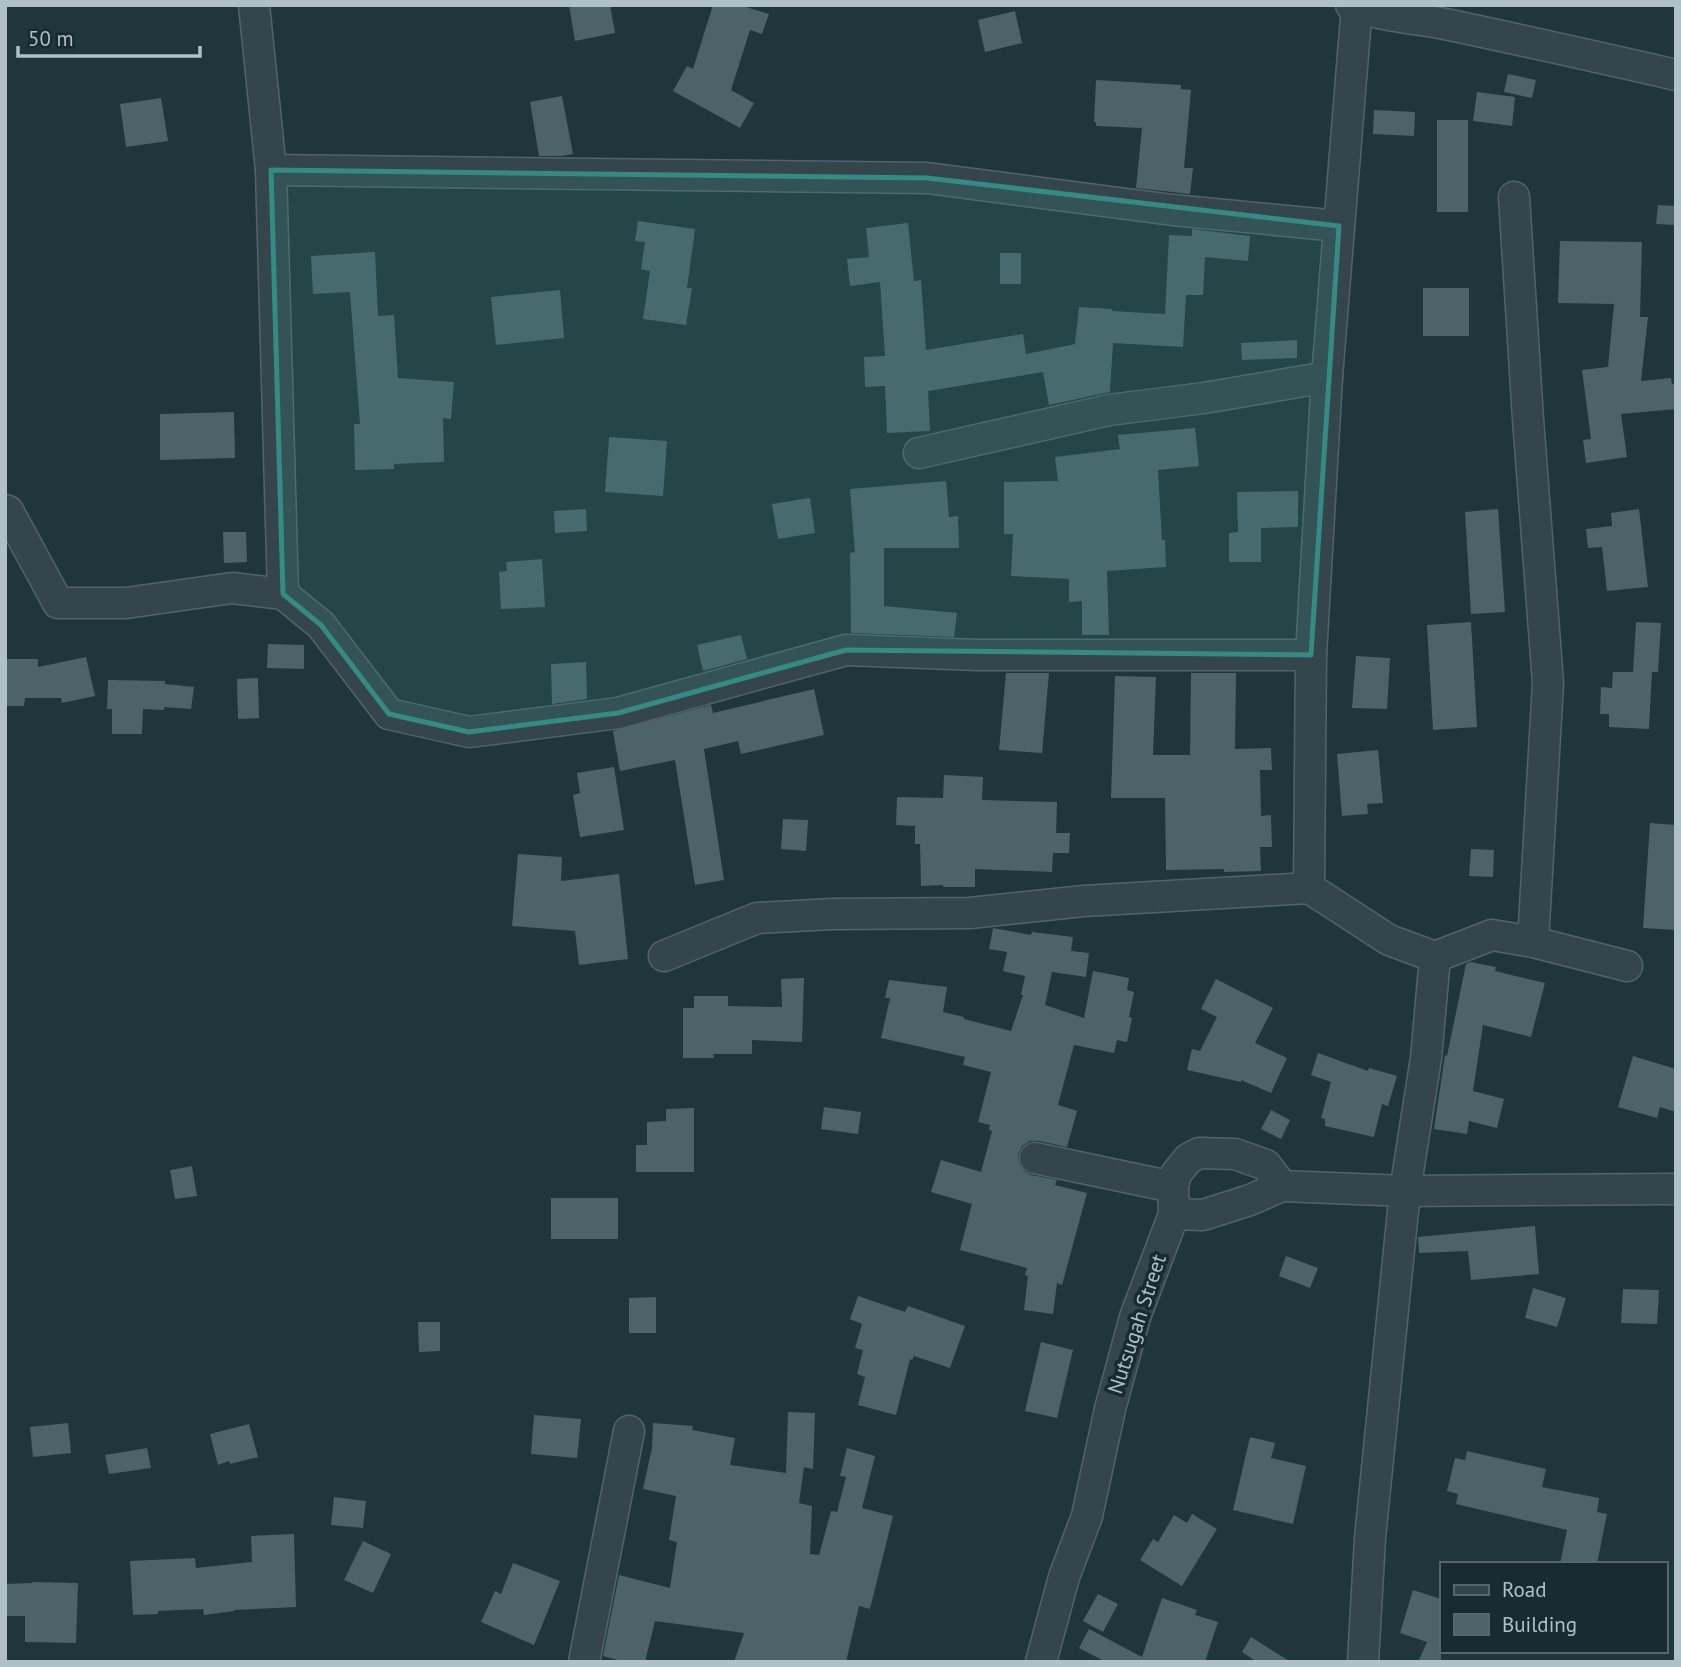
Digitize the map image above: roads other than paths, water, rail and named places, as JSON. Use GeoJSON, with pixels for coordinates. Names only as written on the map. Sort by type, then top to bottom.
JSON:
{"type":"FeatureCollection","features":[{"type":"Feature","properties":{"kind":"street"},"geometry":{"type":"LineString","coordinates":[[254,5],[271,170],[284,594]]}},
{"type":"Feature","properties":{"kind":"street"},"geometry":{"type":"LineString","coordinates":[[1309,888],[1311,655],[1327,377],[1355,6],[1399,17],[1443,23],[1544,44],[1676,75]]}},
{"type":"Feature","properties":{"kind":"street"},"geometry":{"type":"LineString","coordinates":[[271,170],[927,178],[1173,210],[1339,226]]}},
{"type":"Feature","properties":{"kind":"street"},"geometry":{"type":"LineString","coordinates":[[1514,197],[1548,684],[1532,942]]}},
{"type":"Feature","properties":{"kind":"street"},"geometry":{"type":"LineString","coordinates":[[919,453],[1109,410],[1204,398],[1327,377]]}},
{"type":"Feature","properties":{"kind":"street"},"geometry":{"type":"LineString","coordinates":[[5,510],[8,511],[58,603],[126,603],[232,588],[284,594],[321,625],[389,714],[469,732],[618,713],[846,650],[978,655],[1311,655]]}},
{"type":"Feature","properties":{"kind":"street"},"geometry":{"type":"LineString","coordinates":[[664,956],[757,918],[832,914],[970,913],[1084,901],[1309,888],[1389,940],[1435,957],[1492,935],[1532,942],[1627,967]]}},
{"type":"Feature","properties":{"kind":"street"},"geometry":{"type":"LineString","coordinates":[[1363,1662],[1370,1538],[1405,1191],[1426,1058],[1435,957]]}},
{"type":"Feature","properties":{"kind":"street","name":"Nutsugah Street"},"geometry":{"type":"LineString","coordinates":[[1041,1662],[1064,1577],[1087,1516],[1110,1409],[1135,1317],[1174,1200],[1176,1174],[1188,1159],[1199,1153],[1235,1154],[1266,1165],[1282,1186]]}},
{"type":"Feature","properties":{"kind":"street"},"geometry":{"type":"LineString","coordinates":[[1035,1158],[1174,1200],[1203,1215],[1250,1200],[1282,1186],[1405,1191],[1676,1189]]}},
{"type":"Feature","properties":{"kind":"street"},"geometry":{"type":"LineString","coordinates":[[584,1662],[629,1431]]}}]}
